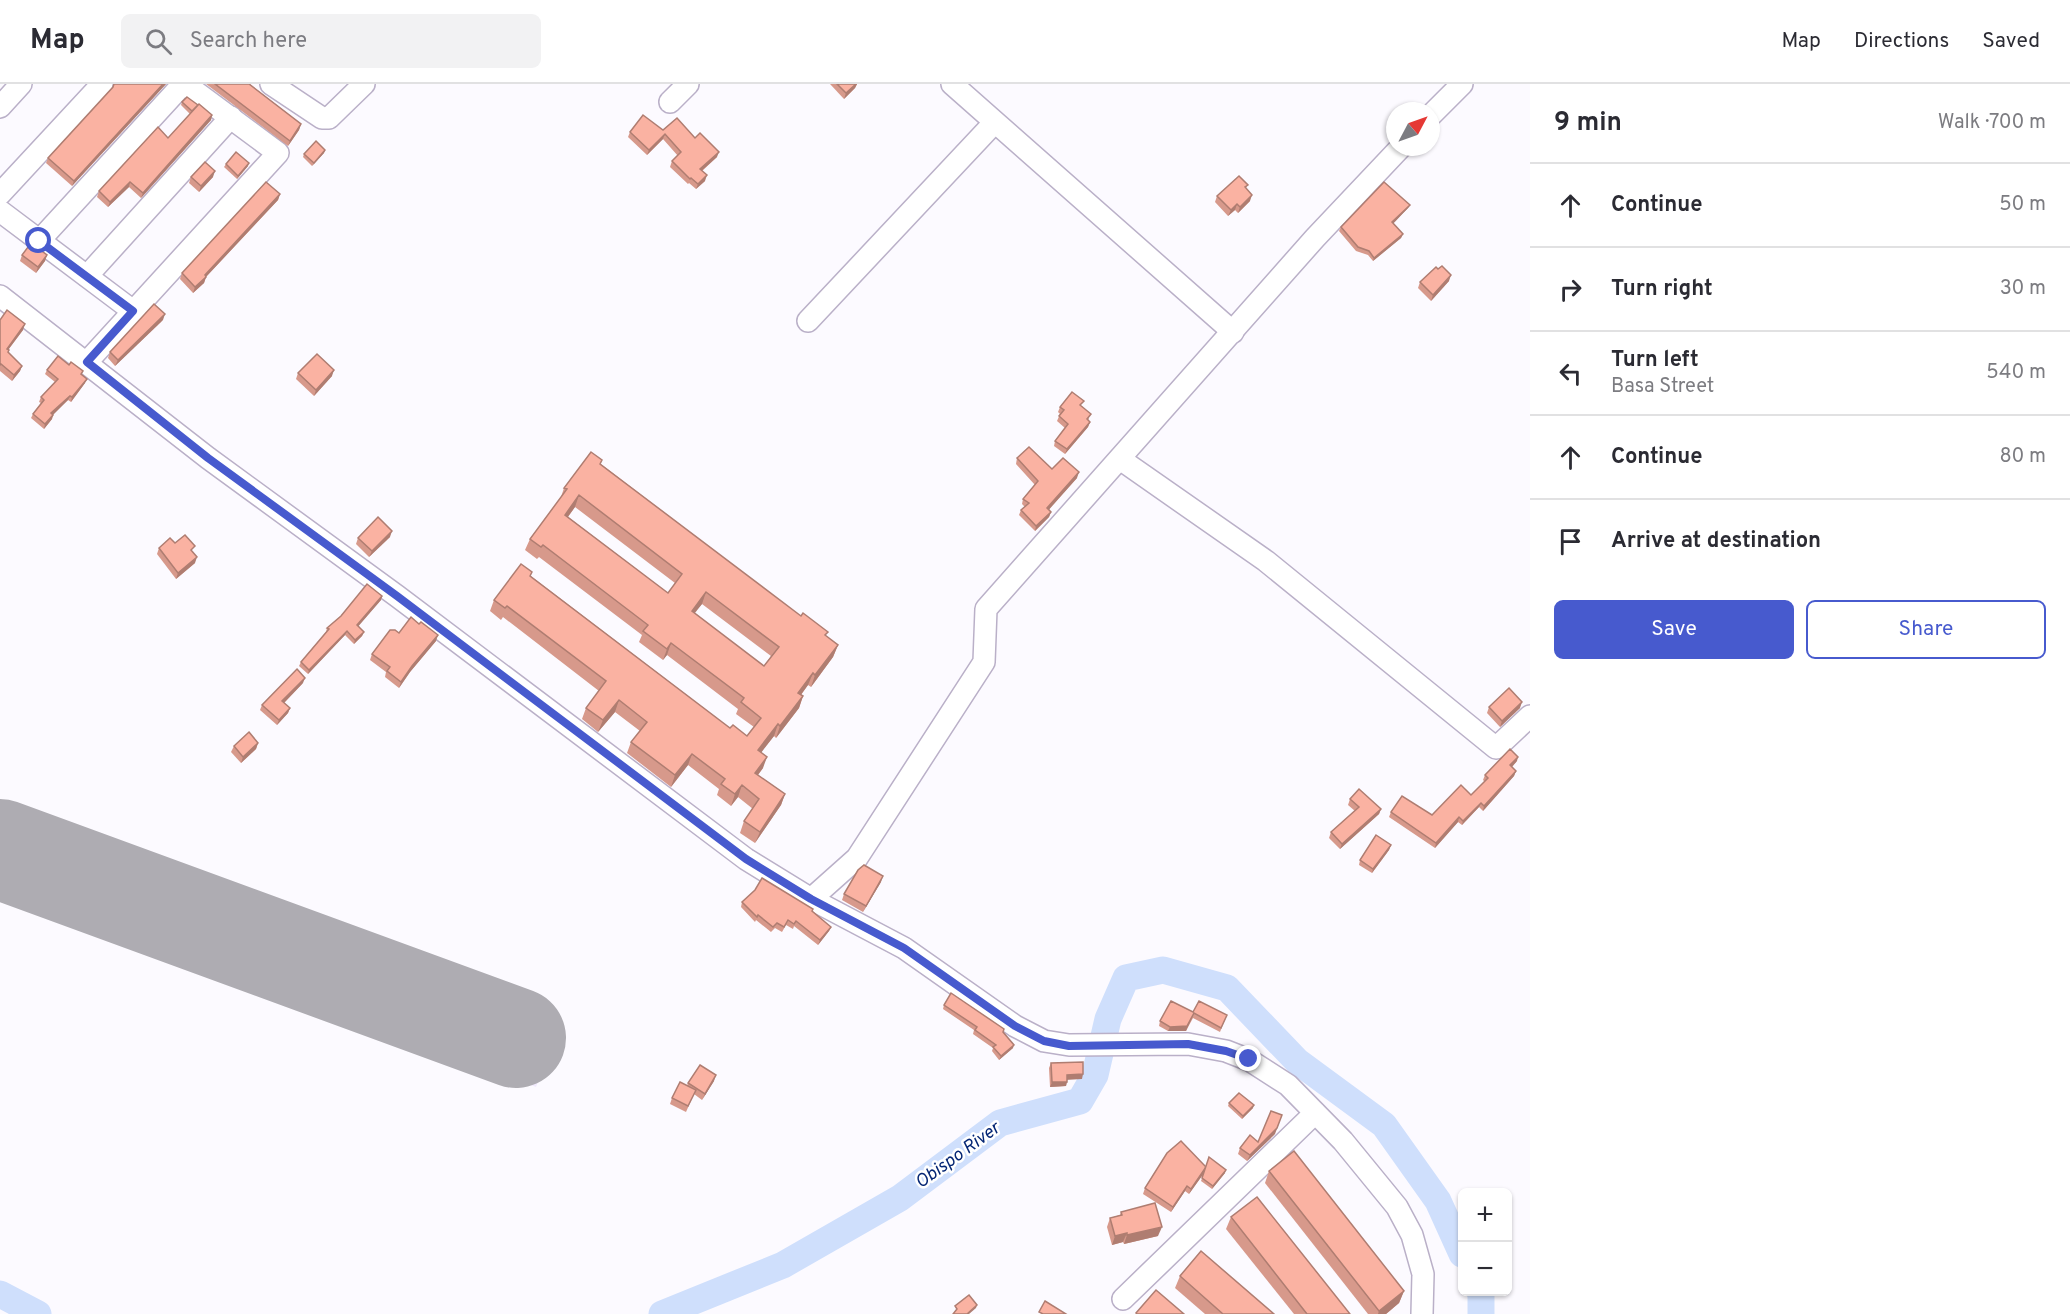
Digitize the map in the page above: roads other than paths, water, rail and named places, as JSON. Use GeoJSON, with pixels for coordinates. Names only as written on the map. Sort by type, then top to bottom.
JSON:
{"type":"FeatureCollection","features":[{"type":"Feature","properties":{"kind":"street"},"geometry":{"type":"LineString","coordinates":[[0,107],[21,84]]}},
{"type":"Feature","properties":{"kind":"street"},"geometry":{"type":"LineString","coordinates":[[0,194],[102,84]]}},
{"type":"Feature","properties":{"kind":"street"},"geometry":{"type":"LineString","coordinates":[[39,241],[184,84],[278,153],[87,362]]}},
{"type":"Feature","properties":{"kind":"street"},"geometry":{"type":"LineString","coordinates":[[280,86],[322,118],[329,118],[364,84]]}},
{"type":"Feature","properties":{"kind":"street"},"geometry":{"type":"LineString","coordinates":[[670,102],[688,84]]}},
{"type":"Feature","properties":{"kind":"street"},"geometry":{"type":"LineString","coordinates":[[952,84],[1233,332]]}},
{"type":"Feature","properties":{"kind":"street"},"geometry":{"type":"LineString","coordinates":[[1440,106],[1462,84]]}},
{"type":"Feature","properties":{"kind":"street"},"geometry":{"type":"LineString","coordinates":[[87,276],[231,117]]}},
{"type":"Feature","properties":{"kind":"street"},"geometry":{"type":"LineString","coordinates":[[808,321],[994,123]]}},
{"type":"Feature","properties":{"kind":"street"},"geometry":{"type":"LineString","coordinates":[[811,899],[857,858],[984,662],[986,609],[1315,238],[1392,156]]}},
{"type":"Feature","properties":{"kind":"street"},"geometry":{"type":"LineString","coordinates":[[0,211],[133,311]]}},
{"type":"Feature","properties":{"kind":"street"},"geometry":{"type":"LineString","coordinates":[[0,296],[208,458],[397,596],[746,859],[811,899],[904,948],[1015,1026],[1044,1041],[1069,1046],[1188,1044],[1226,1051],[1249,1059],[1288,1085],[1343,1141],[1397,1207],[1412,1235],[1423,1274],[1422,1314]]}},
{"type":"Feature","properties":{"kind":"street"},"geometry":{"type":"LineString","coordinates":[[1120,459],[1266,561],[1496,748],[1530,716]]}},
{"type":"Feature","properties":{"kind":"street"},"geometry":{"type":"LineString","coordinates":[[1123,1299],[1315,1113]]}},
{"type":"Feature","properties":{"kind":"waterway","name":"Obispo River"},"geometry":{"type":"LineString","coordinates":[[662,1314],[783,1265],[900,1198],[1000,1123],[1080,1101],[1095,1075],[1108,1019],[1126,978],[1163,970],[1227,988],[1297,1061],[1384,1125],[1438,1201],[1458,1245]]}},
{"type":"Feature","properties":{"kind":"waterway","name":"Obispo River"},"geometry":{"type":"LineString","coordinates":[[0,1294],[38,1314]]}},
{"type":"Feature","properties":{"kind":"waterway","name":"Obispo River"},"geometry":{"type":"LineString","coordinates":[[1481,1296],[1481,1314]]}}]}
